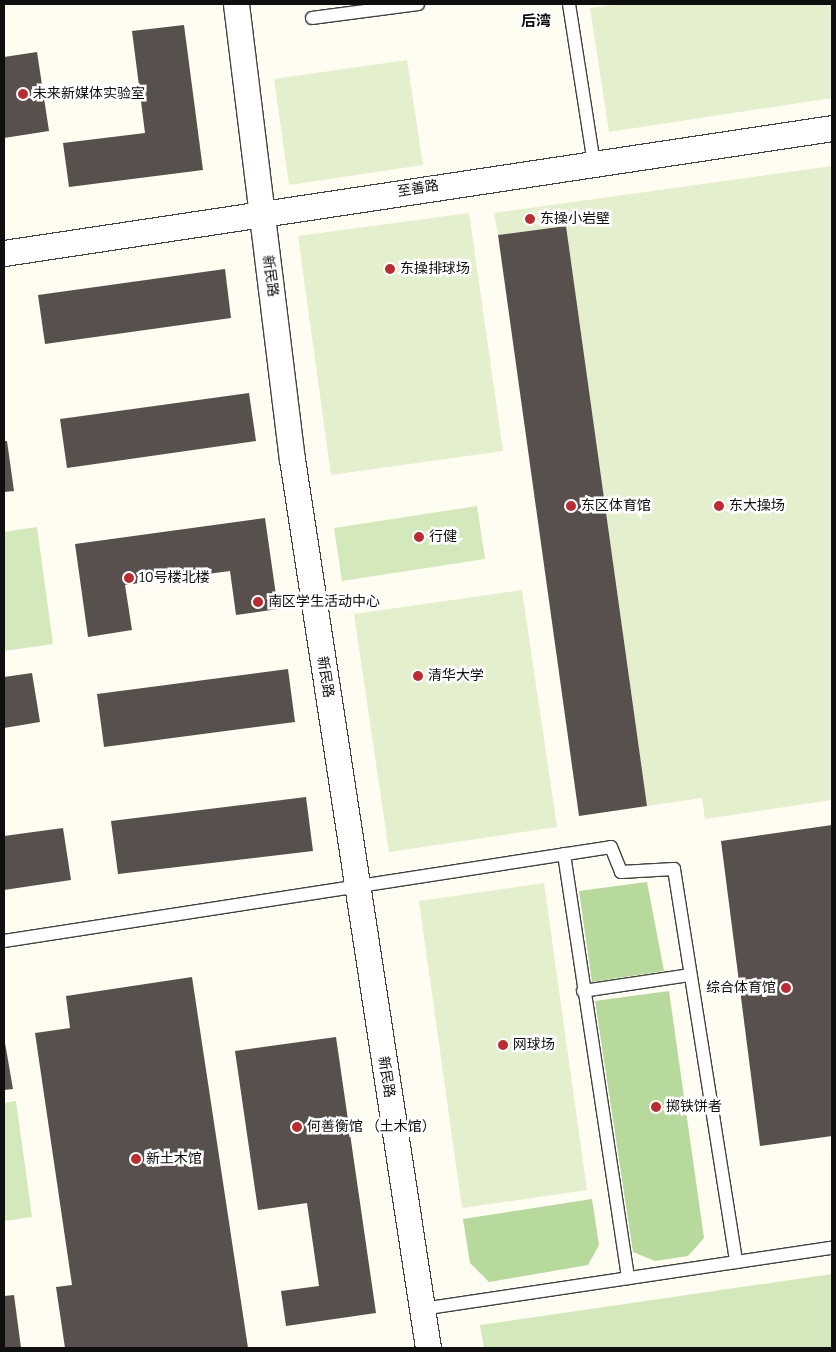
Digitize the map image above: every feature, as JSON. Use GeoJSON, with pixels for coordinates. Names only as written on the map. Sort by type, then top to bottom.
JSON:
{"type":"FeatureCollection","features":[{"type":"Feature","properties":{"kind":"street","name":"新民路"},"geometry":{"type":"LineString","coordinates":[[236,4],[292,459],[428,1348]]}},
{"type":"Feature","properties":{"kind":"street","name":"至善路"},"geometry":{"type":"LineString","coordinates":[[4,254],[262,213],[832,128]]}},
{"type":"Feature","properties":{"kind":"lane"},"geometry":{"type":"LineString","coordinates":[[312,18],[418,4]]}},
{"type":"Feature","properties":{"kind":"lane"},"geometry":{"type":"LineString","coordinates":[[569,4],[594,163]]}},
{"type":"Feature","properties":{"kind":"lane"},"geometry":{"type":"LineString","coordinates":[[4,941],[611,847],[621,872],[674,869],[736,1262]]}},
{"type":"Feature","properties":{"kind":"lane"},"geometry":{"type":"LineString","coordinates":[[564,854],[583,991],[628,1278]]}},
{"type":"Feature","properties":{"kind":"lane"},"geometry":{"type":"LineString","coordinates":[[583,991],[690,975]]}},
{"type":"Feature","properties":{"kind":"lane"},"geometry":{"type":"LineString","coordinates":[[422,1309],[832,1248]]}},
{"type":"Feature","properties":{"kind":"green space"},"geometry":{"type":"Polygon","coordinates":[[[620,4],[832,4],[832,98],[609,132],[590,8],[620,4]]]}},
{"type":"Feature","properties":{"kind":"green space"},"geometry":{"type":"Polygon","coordinates":[[[407,60],[423,165],[289,185],[274,79],[407,60]]]}},
{"type":"Feature","properties":{"kind":"green space","name":"东大操场"},"geometry":{"type":"Polygon","coordinates":[[[832,166],[832,800],[705,819],[702,798],[647,806],[566,226],[498,235],[494,213],[832,166]]]}},
{"type":"Feature","properties":{"kind":"green space"},"geometry":{"type":"Polygon","coordinates":[[[469,213],[503,451],[331,475],[298,236],[469,213]]]}},
{"type":"Feature","properties":{"kind":"green space"},"geometry":{"type":"Polygon","coordinates":[[[477,506],[485,559],[342,581],[334,528],[477,506]]]}},
{"type":"Feature","properties":{"kind":"green space"},"geometry":{"type":"Polygon","coordinates":[[[37,527],[53,644],[4,651],[4,532],[37,527]]]}},
{"type":"Feature","properties":{"kind":"green space"},"geometry":{"type":"Polygon","coordinates":[[[522,590],[557,827],[389,852],[354,614],[522,590]]]}},
{"type":"Feature","properties":{"kind":"green space"},"geometry":{"type":"Polygon","coordinates":[[[647,882],[664,971],[592,982],[579,891],[647,882]]]}},
{"type":"Feature","properties":{"kind":"green space","name":"网球场"},"geometry":{"type":"Polygon","coordinates":[[[544,883],[587,1190],[462,1208],[419,901],[544,883]]]}},
{"type":"Feature","properties":{"kind":"green space"},"geometry":{"type":"Polygon","coordinates":[[[669,991],[704,1238],[688,1256],[655,1261],[633,1252],[595,1001],[669,991]]]}},
{"type":"Feature","properties":{"kind":"green space"},"geometry":{"type":"Polygon","coordinates":[[[16,1101],[32,1217],[4,1221],[4,1103],[16,1101]]]}},
{"type":"Feature","properties":{"kind":"green space"},"geometry":{"type":"Polygon","coordinates":[[[592,1199],[599,1245],[588,1265],[489,1282],[470,1263],[463,1219],[592,1199]]]}},
{"type":"Feature","properties":{"kind":"green space"},"geometry":{"type":"Polygon","coordinates":[[[832,1274],[832,1348],[484,1348],[480,1325],[832,1274]]]}},
{"type":"Feature","properties":{"kind":"building"},"geometry":{"type":"Polygon","coordinates":[[[184,25],[203,170],[69,187],[63,143],[145,133],[132,31],[184,25]]]}},
{"type":"Feature","properties":{"kind":"building","name":"未来新媒体实验室"},"geometry":{"type":"Polygon","coordinates":[[[37,52],[49,131],[4,138],[4,57],[37,52]]]}},
{"type":"Feature","properties":{"kind":"building","name":"东区体育馆"},"geometry":{"type":"Polygon","coordinates":[[[566,226],[647,806],[579,816],[498,235],[566,226]]]}},
{"type":"Feature","properties":{"kind":"building"},"geometry":{"type":"Polygon","coordinates":[[[225,269],[231,318],[45,344],[38,295],[225,269]]]}},
{"type":"Feature","properties":{"kind":"building"},"geometry":{"type":"Polygon","coordinates":[[[249,393],[256,441],[67,468],[60,419],[249,393]]]}},
{"type":"Feature","properties":{"kind":"building"},"geometry":{"type":"Polygon","coordinates":[[[4,441],[7,441],[14,491],[4,492],[4,441]]]}},
{"type":"Feature","properties":{"kind":"building","name":"10号楼北楼"},"geometry":{"type":"Polygon","coordinates":[[[265,518],[278,609],[236,615],[230,571],[125,585],[132,630],[88,637],[75,544],[265,518]]]}},
{"type":"Feature","properties":{"kind":"building"},"geometry":{"type":"Polygon","coordinates":[[[288,669],[295,722],[104,747],[97,694],[288,669]]]}},
{"type":"Feature","properties":{"kind":"building"},"geometry":{"type":"Polygon","coordinates":[[[32,673],[40,722],[4,728],[4,677],[32,673]]]}},
{"type":"Feature","properties":{"kind":"building"},"geometry":{"type":"Polygon","coordinates":[[[306,797],[313,851],[118,874],[111,821],[306,797]]]}},
{"type":"Feature","properties":{"kind":"building","name":"综合体育馆"},"geometry":{"type":"Polygon","coordinates":[[[832,825],[832,1136],[760,1146],[721,841],[832,825]]]}},
{"type":"Feature","properties":{"kind":"building"},"geometry":{"type":"Polygon","coordinates":[[[63,828],[71,880],[4,890],[4,836],[63,828]]]}},
{"type":"Feature","properties":{"kind":"building","name":"新土木馆"},"geometry":{"type":"Polygon","coordinates":[[[192,977],[248,1348],[65,1348],[56,1287],[72,1285],[35,1033],[70,1028],[66,996],[192,977]]]}},
{"type":"Feature","properties":{"kind":"building"},"geometry":{"type":"Polygon","coordinates":[[[4,1037],[13,1089],[4,1090],[4,1037]]]}},
{"type":"Feature","properties":{"kind":"building","name":"何善衡馆 （土木馆）"},"geometry":{"type":"Polygon","coordinates":[[[336,1037],[376,1313],[286,1326],[281,1291],[319,1286],[307,1203],[258,1210],[235,1051],[336,1037]]]}},
{"type":"Feature","properties":{"kind":"building"},"geometry":{"type":"Polygon","coordinates":[[[14,1295],[21,1348],[4,1348],[4,1296],[14,1295]]]}},
{"type":"Feature","properties":{"kind":"place","name":"未来新媒体实验室"},"geometry":{"type":"Point","coordinates":[23,94]}},
{"type":"Feature","properties":{"kind":"place","name":"东操小岩壁"},"geometry":{"type":"Point","coordinates":[530,219]}},
{"type":"Feature","properties":{"kind":"place","name":"东操排球场"},"geometry":{"type":"Point","coordinates":[390,269]}},
{"type":"Feature","properties":{"kind":"place","name":"东区体育馆"},"geometry":{"type":"Point","coordinates":[571,506]}},
{"type":"Feature","properties":{"kind":"place","name":"东大操场"},"geometry":{"type":"Point","coordinates":[719,506]}},
{"type":"Feature","properties":{"kind":"place","name":"行健"},"geometry":{"type":"Point","coordinates":[419,537]}},
{"type":"Feature","properties":{"kind":"place","name":"10号楼北楼"},"geometry":{"type":"Point","coordinates":[129,578]}},
{"type":"Feature","properties":{"kind":"place","name":"南区学生活动中心"},"geometry":{"type":"Point","coordinates":[258,602]}},
{"type":"Feature","properties":{"kind":"place","name":"清华大学"},"geometry":{"type":"Point","coordinates":[418,676]}},
{"type":"Feature","properties":{"kind":"place","name":"综合体育馆"},"geometry":{"type":"Point","coordinates":[786,988]}},
{"type":"Feature","properties":{"kind":"place","name":"网球场"},"geometry":{"type":"Point","coordinates":[503,1045]}},
{"type":"Feature","properties":{"kind":"place","name":"掷铁饼者"},"geometry":{"type":"Point","coordinates":[656,1107]}},
{"type":"Feature","properties":{"kind":"place","name":"何善衡馆 （土木馆）"},"geometry":{"type":"Point","coordinates":[297,1127]}},
{"type":"Feature","properties":{"kind":"place","name":"新土木馆"},"geometry":{"type":"Point","coordinates":[136,1159]}},
{"type":"Feature","properties":{"kind":"district","name":"后湾"},"geometry":{"type":"Point","coordinates":[536,22]}}]}
